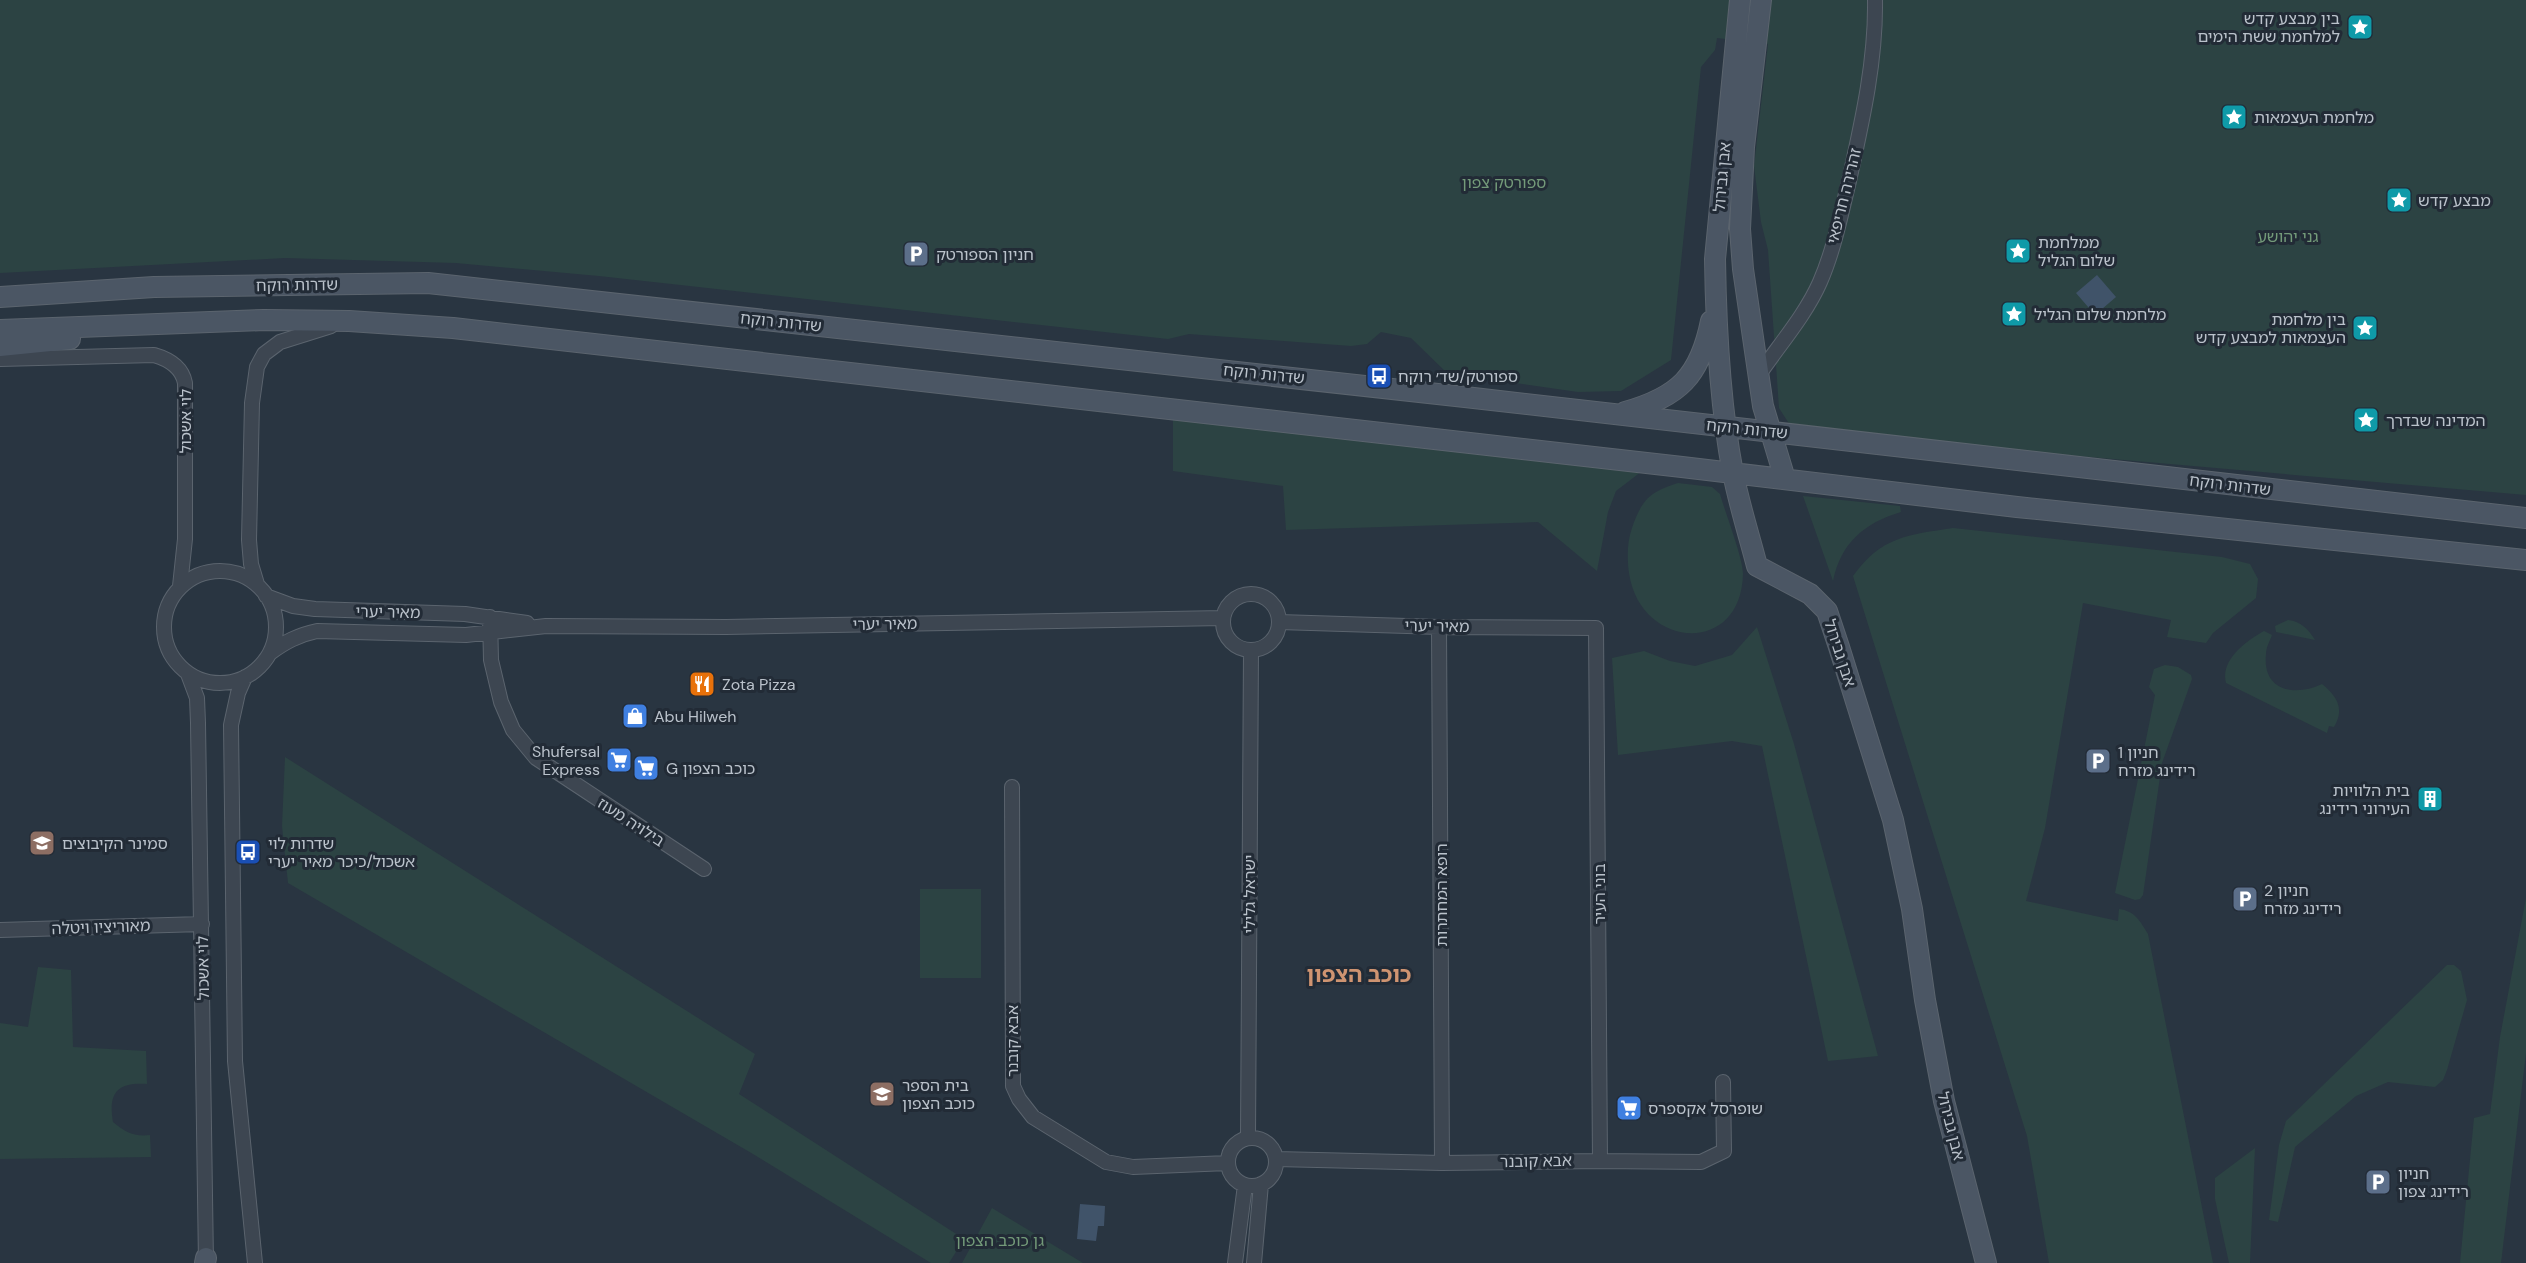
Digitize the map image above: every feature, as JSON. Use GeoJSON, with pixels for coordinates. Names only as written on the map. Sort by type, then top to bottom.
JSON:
{"type":"FeatureCollection","features":[{"type":"Feature","properties":{"kind":"main road","name":"אבן גבירול"},"geometry":{"type":"LineString","coordinates":[[1740,0],[1715,259],[1715,301],[1726,427],[1733,474],[1757,566],[1810,594],[1827,611],[1839,647],[1893,819],[1912,909],[1925,1000],[1944,1101],[1986,1263]]}},
{"type":"Feature","properties":{"kind":"main road","name":"אבן גבירול"},"geometry":{"type":"LineString","coordinates":[[1761,0],[1744,147],[1740,229],[1743,269],[1763,405],[1785,480]]}},
{"type":"Feature","properties":{"kind":"main road","name":"שדרות רוקח"},"geometry":{"type":"LineString","coordinates":[[0,297],[154,287],[428,283],[1769,431],[2526,518]]}},
{"type":"Feature","properties":{"kind":"main road"},"geometry":{"type":"LineString","coordinates":[[1617,414],[1641,408],[1664,398],[1687,379],[1697,367],[1705,349],[1715,301]]}},
{"type":"Feature","properties":{"kind":"main road"},"geometry":{"type":"LineString","coordinates":[[0,346],[264,320]]}},
{"type":"Feature","properties":{"kind":"main road"},"geometry":{"type":"LineString","coordinates":[[0,330],[264,320],[349,321],[453,328],[2017,507],[2526,560]]}},
{"type":"Feature","properties":{"kind":"street","name":"זהרירה חריפאי"},"geometry":{"type":"LineString","coordinates":[[1760,373],[1820,284],[1828,262],[1859,134],[1874,39],[1875,0]]}},
{"type":"Feature","properties":{"kind":"street"},"geometry":{"type":"LineString","coordinates":[[257,584],[242,575],[226,571],[210,571],[194,576],[180,586],[170,600],[164,615],[163,632],[167,648],[188,674],[216,683],[231,682],[245,677],[259,667],[270,653],[275,639],[276,624],[273,609],[257,584],[251,564],[249,540],[252,404],[257,367],[264,354],[280,342],[349,321]]}},
{"type":"Feature","properties":{"kind":"street","name":"לוי אשכול"},"geometry":{"type":"LineString","coordinates":[[0,359],[154,355],[179,369],[185,383],[185,539],[180,586]]}},
{"type":"Feature","properties":{"kind":"street"},"geometry":{"type":"LineString","coordinates":[[1257,595],[1273,605],[1278,622],[1277,631],[1267,645],[1251,650],[1233,644],[1223,627],[1223,618],[1231,602],[1239,597],[1257,595]]}},
{"type":"Feature","properties":{"kind":"street","name":"מאיר יערי"},"geometry":{"type":"LineString","coordinates":[[266,596],[293,606],[315,609],[465,614],[546,626]]}},
{"type":"Feature","properties":{"kind":"street"},"geometry":{"type":"LineString","coordinates":[[400,612],[400,632]]}},
{"type":"Feature","properties":{"kind":"street","name":"בילויה מעוז"},"geometry":{"type":"LineString","coordinates":[[490,617],[491,660],[501,702],[513,730],[536,759],[704,869]]}},
{"type":"Feature","properties":{"kind":"street","name":"מאיר יערי"},"geometry":{"type":"LineString","coordinates":[[270,653],[287,640],[317,631],[466,635],[546,626],[726,627],[1223,618]]}},
{"type":"Feature","properties":{"kind":"street","name":"מאיר יערי"},"geometry":{"type":"LineString","coordinates":[[1278,622],[1439,627],[1596,628]]}},
{"type":"Feature","properties":{"kind":"street","name":"רופא המחתרות"},"geometry":{"type":"LineString","coordinates":[[1439,627],[1442,1162]]}},
{"type":"Feature","properties":{"kind":"street","name":"בוני העיר"},"geometry":{"type":"LineString","coordinates":[[1596,628],[1600,1161]]}},
{"type":"Feature","properties":{"kind":"street","name":"ישראל גלילי"},"geometry":{"type":"LineString","coordinates":[[1248,1137],[1251,650]]}},
{"type":"Feature","properties":{"kind":"street","name":"לוי אשכול"},"geometry":{"type":"LineString","coordinates":[[188,674],[197,698],[206,1261]]}},
{"type":"Feature","properties":{"kind":"street","name":"לוי אשכול"},"geometry":{"type":"LineString","coordinates":[[245,677],[238,693],[231,725],[235,1061],[255,1263]]}},
{"type":"Feature","properties":{"kind":"street","name":"אבא קובנר"},"geometry":{"type":"LineString","coordinates":[[1012,787],[1012,1086],[1019,1100],[1033,1117],[1101,1159],[1120,1166],[1228,1163]]}},
{"type":"Feature","properties":{"kind":"street","name":"מאוריציו ויטלה"},"geometry":{"type":"LineString","coordinates":[[0,930],[202,924]]}},
{"type":"Feature","properties":{"kind":"street","name":"אבא קובנר"},"geometry":{"type":"LineString","coordinates":[[1276,1159],[1442,1162],[1701,1162],[1724,1151],[1724,1082]]}},
{"type":"Feature","properties":{"kind":"street"},"geometry":{"type":"LineString","coordinates":[[1248,1137],[1263,1140],[1270,1145],[1276,1159],[1273,1174],[1261,1184],[1245,1185],[1231,1175],[1228,1163],[1234,1144],[1248,1137]]}},
{"type":"Feature","properties":{"kind":"street"},"geometry":{"type":"LineString","coordinates":[[1254,1263],[1261,1184]]}},
{"type":"Feature","properties":{"kind":"street"},"geometry":{"type":"LineString","coordinates":[[1235,1263],[1245,1185]]}},
{"type":"Feature","properties":{"kind":"green space","name":"גני יהושע"},"geometry":{"type":"Polygon","coordinates":[[[0,0],[2526,0],[2526,495],[1927,443],[1799,429],[1788,422],[1779,408],[1768,250],[1761,222],[1754,166],[1768,44],[1717,38],[1715,50],[1701,67],[1671,360],[1621,391],[1578,392],[1447,373],[1411,338],[1381,332],[1367,344],[1351,346],[1189,334],[1168,339],[599,276],[456,263],[285,258],[0,273],[0,0]]]}},
{"type":"Feature","properties":{"kind":"green space"},"geometry":{"type":"Polygon","coordinates":[[[1173,418],[1646,468],[1616,491],[1608,512],[1597,571],[1538,522],[1286,530],[1283,486],[1173,471],[1173,418]]]}},
{"type":"Feature","properties":{"kind":"green space"},"geometry":{"type":"Polygon","coordinates":[[[1678,483],[1712,487],[1720,494],[1737,546],[1743,574],[1738,601],[1726,620],[1709,630],[1689,633],[1669,629],[1651,617],[1637,598],[1628,562],[1630,533],[1639,510],[1648,498],[1678,483]]]}},
{"type":"Feature","properties":{"kind":"green space"},"geometry":{"type":"Polygon","coordinates":[[[1803,496],[1900,506],[1901,512],[1876,522],[1856,536],[1842,556],[1833,581],[1803,496]]]}},
{"type":"Feature","properties":{"kind":"green space"},"geometry":{"type":"Polygon","coordinates":[[[1953,528],[2222,557],[2250,564],[2258,579],[2256,598],[2213,633],[2206,643],[2167,637],[2171,620],[2083,603],[2045,828],[2026,901],[2118,921],[2119,909],[2125,910],[2136,917],[2148,934],[2213,1263],[2049,1263],[2027,1136],[1853,576],[1864,563],[1886,545],[1909,536],[1953,528]]]}},
{"type":"Feature","properties":{"kind":"green space"},"geometry":{"type":"Polygon","coordinates":[[[2288,620],[2304,627],[2315,640],[2276,632],[2275,626],[2288,620]]]}},
{"type":"Feature","properties":{"kind":"green space"},"geometry":{"type":"Polygon","coordinates":[[[1757,627],[1794,744],[1878,1056],[1828,1061],[1762,746],[1732,741],[1618,755],[1612,658],[1644,651],[1670,661],[1695,666],[1732,655],[1757,627]]]}},
{"type":"Feature","properties":{"kind":"green space"},"geometry":{"type":"Polygon","coordinates":[[[2264,631],[2272,635],[2266,651],[2266,666],[2269,676],[2275,683],[2291,690],[2312,688],[2322,684],[2332,693],[2338,703],[2339,714],[2334,727],[2329,726],[2327,733],[2226,683],[2227,667],[2236,652],[2264,631]]]}},
{"type":"Feature","properties":{"kind":"green space"},"geometry":{"type":"Polygon","coordinates":[[[2165,665],[2178,667],[2191,675],[2192,679],[2162,763],[2143,895],[2140,899],[2135,900],[2115,893],[2155,695],[2149,687],[2154,669],[2165,665]]]}},
{"type":"Feature","properties":{"kind":"green space"},"geometry":{"type":"Polygon","coordinates":[[[285,757],[755,1054],[739,1094],[964,1239],[949,1263],[931,1263],[753,1154],[288,883],[282,826],[285,757]]]}},
{"type":"Feature","properties":{"kind":"green space"},"geometry":{"type":"Polygon","coordinates":[[[920,889],[981,889],[981,978],[920,978],[920,889]]]}},
{"type":"Feature","properties":{"kind":"green space"},"geometry":{"type":"Polygon","coordinates":[[[2526,898],[2526,1053],[2501,1263],[2460,1263],[2474,1118],[2490,1114],[2500,1037],[2526,898]]]}},
{"type":"Feature","properties":{"kind":"green space"},"geometry":{"type":"Polygon","coordinates":[[[2447,965],[2454,965],[2461,971],[2467,1000],[2443,1080],[2435,1087],[2388,1082],[2356,1096],[2295,1147],[2278,1222],[2269,1220],[2279,1145],[2286,1121],[2447,965]]]}},
{"type":"Feature","properties":{"kind":"green space"},"geometry":{"type":"Polygon","coordinates":[[[38,967],[71,970],[73,1047],[146,1051],[147,1084],[128,1085],[117,1091],[112,1104],[112,1112],[113,1122],[122,1129],[134,1134],[150,1135],[151,1157],[0,1159],[0,1023],[28,1027],[38,967]]]}},
{"type":"Feature","properties":{"kind":"green space"},"geometry":{"type":"Polygon","coordinates":[[[2255,1148],[2250,1263],[2229,1263],[2215,1199],[2215,1178],[2255,1148]]]}},
{"type":"Feature","properties":{"kind":"green space","name":"גן כוכב הצפון"},"geometry":{"type":"Polygon","coordinates":[[[992,1208],[1083,1263],[962,1263],[992,1208]]]}},
{"type":"Feature","properties":{"kind":"water"},"geometry":{"type":"Polygon","coordinates":[[[2097,275],[2116,297],[2095,315],[2076,293],[2097,275]]]}},
{"type":"Feature","properties":{"kind":"water"},"geometry":{"type":"Polygon","coordinates":[[[1080,1204],[1105,1206],[1104,1226],[1098,1226],[1096,1241],[1077,1239],[1080,1204]]]}},
{"type":"Feature","properties":{"kind":"place","name":"בין מבצע קדש למלחמת ששת הימים"},"geometry":{"type":"Point","coordinates":[2360,27]}},
{"type":"Feature","properties":{"kind":"place","name":"מלחמת העצמאות"},"geometry":{"type":"Point","coordinates":[2234,117]}},
{"type":"Feature","properties":{"kind":"place","name":"מבצע קדש"},"geometry":{"type":"Point","coordinates":[2399,200]}},
{"type":"Feature","properties":{"kind":"place","name":"ממלחמת שלום הגליל"},"geometry":{"type":"Point","coordinates":[2018,251]}},
{"type":"Feature","properties":{"kind":"place","name":"חניון הספורטק"},"geometry":{"type":"Point","coordinates":[916,254]}},
{"type":"Feature","properties":{"kind":"place","name":"מלחמת שלום הגליל"},"geometry":{"type":"Point","coordinates":[2014,314]}},
{"type":"Feature","properties":{"kind":"place","name":"בין מלחמת העצמאות למבצע קדש"},"geometry":{"type":"Point","coordinates":[2365,328]}},
{"type":"Feature","properties":{"kind":"place","name":"ספורטק/שד׳ רוקח"},"geometry":{"type":"Point","coordinates":[1379,376]}},
{"type":"Feature","properties":{"kind":"place","name":"המדינה שבדרך"},"geometry":{"type":"Point","coordinates":[2366,420]}},
{"type":"Feature","properties":{"kind":"place","name":"Zota Pizza"},"geometry":{"type":"Point","coordinates":[702,684]}},
{"type":"Feature","properties":{"kind":"place","name":"Abu Hilweh"},"geometry":{"type":"Point","coordinates":[635,716]}},
{"type":"Feature","properties":{"kind":"place","name":"Shufersal Express"},"geometry":{"type":"Point","coordinates":[619,760]}},
{"type":"Feature","properties":{"kind":"place","name":"1 חניון רידינג מזרח"},"geometry":{"type":"Point","coordinates":[2098,761]}},
{"type":"Feature","properties":{"kind":"place","name":"G כוכב הצפון"},"geometry":{"type":"Point","coordinates":[646,768]}},
{"type":"Feature","properties":{"kind":"place","name":"בית הלוויות העירוני רידינג"},"geometry":{"type":"Point","coordinates":[2430,799]}},
{"type":"Feature","properties":{"kind":"place","name":"סמינר הקיבוצים"},"geometry":{"type":"Point","coordinates":[42,843]}},
{"type":"Feature","properties":{"kind":"place","name":"שדרות לוי אשכול/כיכר מאיר יערי"},"geometry":{"type":"Point","coordinates":[248,852]}},
{"type":"Feature","properties":{"kind":"place","name":"2 חניון רידינג מזרח"},"geometry":{"type":"Point","coordinates":[2245,899]}},
{"type":"Feature","properties":{"kind":"place","name":"בית הספר כוכב הצפון"},"geometry":{"type":"Point","coordinates":[882,1094]}},
{"type":"Feature","properties":{"kind":"place","name":"שופרסל אקספרס"},"geometry":{"type":"Point","coordinates":[1629,1108]}},
{"type":"Feature","properties":{"kind":"place","name":"חניון רידינג צפון"},"geometry":{"type":"Point","coordinates":[2378,1182]}},
{"type":"Feature","properties":{"kind":"district","name":"כוכב הצפון"},"geometry":{"type":"Point","coordinates":[1359,974]}},
{"type":"Feature","properties":{"kind":"park label","name":"ספורטק צפון"},"geometry":{"type":"Point","coordinates":[1504,182]}}]}
